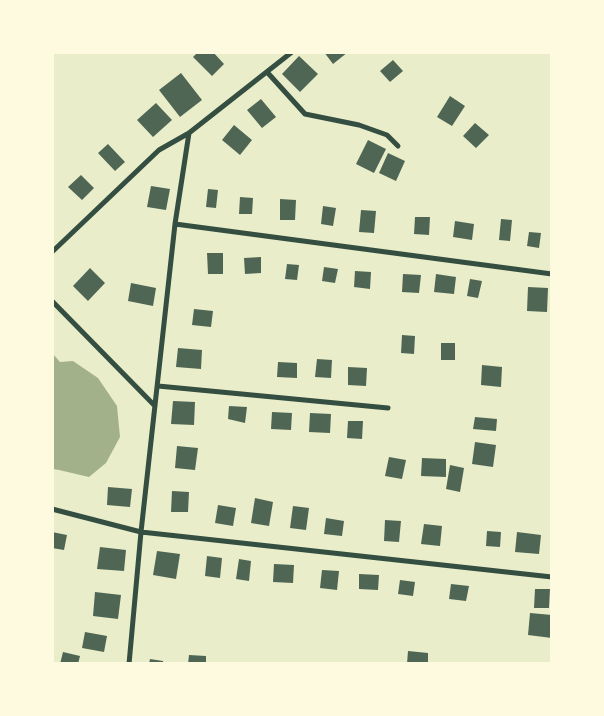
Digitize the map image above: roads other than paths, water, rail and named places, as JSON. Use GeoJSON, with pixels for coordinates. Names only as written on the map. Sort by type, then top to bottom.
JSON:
{"type":"FeatureCollection","features":[{"type":"Feature","properties":{"kind":"street"},"geometry":{"type":"LineString","coordinates":[[52,252],[158,150],[189,133],[292,52]]}},
{"type":"Feature","properties":{"kind":"street"},"geometry":{"type":"LineString","coordinates":[[267,72],[306,114],[359,125],[387,135],[398,146]]}},
{"type":"Feature","properties":{"kind":"street"},"geometry":{"type":"LineString","coordinates":[[129,664],[155,406],[176,224],[189,133]]}},
{"type":"Feature","properties":{"kind":"street"},"geometry":{"type":"LineString","coordinates":[[176,224],[552,274]]}},
{"type":"Feature","properties":{"kind":"street"},"geometry":{"type":"LineString","coordinates":[[52,301],[155,406]]}},
{"type":"Feature","properties":{"kind":"street"},"geometry":{"type":"LineString","coordinates":[[158,386],[388,408]]}},
{"type":"Feature","properties":{"kind":"street"},"geometry":{"type":"LineString","coordinates":[[52,509],[141,532],[552,577]]}}]}
